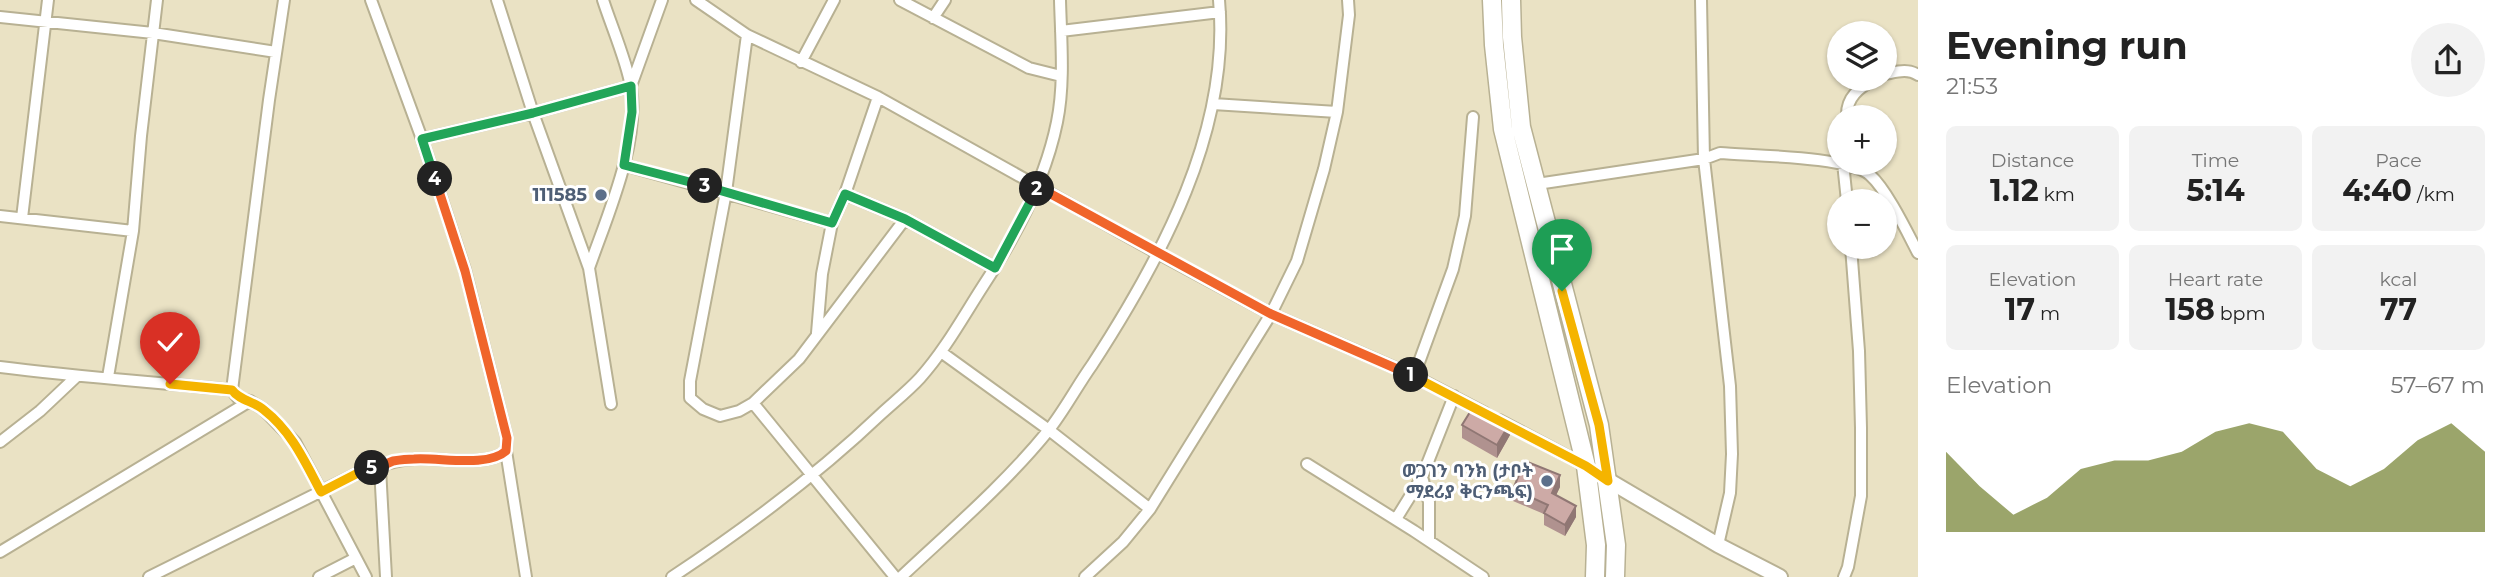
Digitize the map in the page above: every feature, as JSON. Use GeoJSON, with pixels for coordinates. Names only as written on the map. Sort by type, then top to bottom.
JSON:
{"type":"FeatureCollection","features":[{"type":"Feature","properties":{"kind":"main road"},"geometry":{"type":"LineString","coordinates":[[1492,0],[1503,130],[1586,466],[1596,545],[1595,577]]}},
{"type":"Feature","properties":{"kind":"main road"},"geometry":{"type":"LineString","coordinates":[[1511,0],[1521,127],[1599,425],[1616,545],[1615,577]]}},
{"type":"Feature","properties":{"kind":"street"},"geometry":{"type":"LineString","coordinates":[[22,218],[48,0]]}},
{"type":"Feature","properties":{"kind":"street"},"geometry":{"type":"LineString","coordinates":[[108,377],[133,231],[157,0]]}},
{"type":"Feature","properties":{"kind":"street"},"geometry":{"type":"LineString","coordinates":[[284,0],[232,390],[238,398],[263,409],[295,442],[366,577]]}},
{"type":"Feature","properties":{"kind":"street"},"geometry":{"type":"LineString","coordinates":[[371,0],[422,139],[465,271],[507,438],[506,451],[526,577]]}},
{"type":"Feature","properties":{"kind":"street"},"geometry":{"type":"LineString","coordinates":[[497,0],[533,113],[589,268],[611,404]]}},
{"type":"Feature","properties":{"kind":"street"},"geometry":{"type":"LineString","coordinates":[[589,268],[624,165],[632,112],[631,86],[603,0]]}},
{"type":"Feature","properties":{"kind":"street"},"geometry":{"type":"LineString","coordinates":[[631,86],[662,0]]}},
{"type":"Feature","properties":{"kind":"street"},"geometry":{"type":"LineString","coordinates":[[696,0],[747,35],[878,97],[1271,314],[1454,396],[1586,466],[1718,545],[1780,577]]}},
{"type":"Feature","properties":{"kind":"street"},"geometry":{"type":"LineString","coordinates":[[801,62],[834,0]]}},
{"type":"Feature","properties":{"kind":"street"},"geometry":{"type":"LineString","coordinates":[[900,0],[1028,68],[1060,76]]}},
{"type":"Feature","properties":{"kind":"street"},"geometry":{"type":"LineString","coordinates":[[933,18],[945,0]]}},
{"type":"Feature","properties":{"kind":"street"},"geometry":{"type":"LineString","coordinates":[[672,577],[740,532],[813,475],[909,388],[941,352],[1006,251],[1038,187],[1057,121],[1061,31],[1059,0]]}},
{"type":"Feature","properties":{"kind":"street"},"geometry":{"type":"LineString","coordinates":[[901,577],[995,490],[1049,430],[1125,313],[1159,254],[1190,179],[1213,104],[1220,34],[1219,0]]}},
{"type":"Feature","properties":{"kind":"street"},"geometry":{"type":"LineString","coordinates":[[1085,577],[1123,542],[1150,509],[1271,314],[1297,261],[1324,169],[1337,112],[1349,16],[1348,0]]}},
{"type":"Feature","properties":{"kind":"street"},"geometry":{"type":"LineString","coordinates":[[1701,0],[1704,159],[1731,400],[1730,494],[1718,545]]}},
{"type":"Feature","properties":{"kind":"street"},"geometry":{"type":"LineString","coordinates":[[1061,31],[1220,12]]}},
{"type":"Feature","properties":{"kind":"street"},"geometry":{"type":"LineString","coordinates":[[0,17],[153,33],[276,52]]}},
{"type":"Feature","properties":{"kind":"street"},"geometry":{"type":"LineString","coordinates":[[747,35],[726,192],[690,381],[690,398],[703,410],[720,416],[753,403],[799,359],[905,219]]}},
{"type":"Feature","properties":{"kind":"street"},"geometry":{"type":"LineString","coordinates":[[1897,71],[1914,72],[1918,75]]}},
{"type":"Feature","properties":{"kind":"street"},"geometry":{"type":"LineString","coordinates":[[422,139],[631,86]]}},
{"type":"Feature","properties":{"kind":"street"},"geometry":{"type":"LineString","coordinates":[[817,334],[822,274],[832,223],[845,194],[878,97]]}},
{"type":"Feature","properties":{"kind":"street"},"geometry":{"type":"LineString","coordinates":[[1213,104],[1337,112]]}},
{"type":"Feature","properties":{"kind":"street"},"geometry":{"type":"LineString","coordinates":[[1414,376],[1453,269],[1465,216],[1473,117]]}},
{"type":"Feature","properties":{"kind":"street"},"geometry":{"type":"LineString","coordinates":[[1537,184],[1704,159],[1720,153],[1827,162]]}},
{"type":"Feature","properties":{"kind":"street"},"geometry":{"type":"LineString","coordinates":[[624,165],[832,223]]}},
{"type":"Feature","properties":{"kind":"street"},"geometry":{"type":"LineString","coordinates":[[1871,175],[1918,253]]}},
{"type":"Feature","properties":{"kind":"street"},"geometry":{"type":"LineString","coordinates":[[845,194],[905,219],[995,268]]}},
{"type":"Feature","properties":{"kind":"street"},"geometry":{"type":"LineString","coordinates":[[0,216],[133,231]]}},
{"type":"Feature","properties":{"kind":"street"},"geometry":{"type":"LineString","coordinates":[[1844,577],[1861,496],[1860,351],[1852,259]]}},
{"type":"Feature","properties":{"kind":"street"},"geometry":{"type":"LineString","coordinates":[[941,352],[1049,430],[1150,509]]}},
{"type":"Feature","properties":{"kind":"street"},"geometry":{"type":"LineString","coordinates":[[0,367],[76,377],[108,377],[232,390]]}},
{"type":"Feature","properties":{"kind":"street"},"geometry":{"type":"LineString","coordinates":[[0,442],[40,411],[76,377]]}},
{"type":"Feature","properties":{"kind":"street"},"geometry":{"type":"LineString","coordinates":[[1396,519],[1422,477],[1454,396]]}},
{"type":"Feature","properties":{"kind":"street"},"geometry":{"type":"LineString","coordinates":[[0,552],[250,401]]}},
{"type":"Feature","properties":{"kind":"street"},"geometry":{"type":"LineString","coordinates":[[753,403],[895,577]]}},
{"type":"Feature","properties":{"kind":"street"},"geometry":{"type":"LineString","coordinates":[[149,577],[370,468],[380,468],[392,461],[414,459],[498,458],[506,451]]}},
{"type":"Feature","properties":{"kind":"street"},"geometry":{"type":"LineString","coordinates":[[1307,464],[1482,577]]}},
{"type":"Feature","properties":{"kind":"street"},"geometry":{"type":"LineString","coordinates":[[380,468],[386,577]]}},
{"type":"Feature","properties":{"kind":"street"},"geometry":{"type":"LineString","coordinates":[[1422,477],[1429,502],[1429,541]]}},
{"type":"Feature","properties":{"kind":"street"},"geometry":{"type":"LineString","coordinates":[[319,577],[356,558]]}},
{"type":"Feature","properties":{"kind":"building"},"geometry":{"type":"Polygon","coordinates":[[[1475,404],[1510,423],[1497,445],[1462,425],[1475,404]]]}},
{"type":"Feature","properties":{"kind":"building"},"geometry":{"type":"Polygon","coordinates":[[[1525,461],[1560,475],[1552,493],[1576,506],[1565,525],[1544,513],[1548,505],[1513,489],[1525,461]]]}},
{"type":"Feature","properties":{"kind":"place","name":"111585"},"geometry":{"type":"Point","coordinates":[601,195]}},
{"type":"Feature","properties":{"kind":"place","name":"ወጋገን ባንክ (ታቦት ማደሪያ ቅርንጫፍ)"},"geometry":{"type":"Point","coordinates":[1547,481]}},
{"type":"Feature","properties":{"kind":"route"},"geometry":{"type":"LineString","coordinates":[[170,384],[232,390],[238,398],[263,409],[295,442],[321,492],[356,474],[370,468],[380,468],[392,461],[498,458],[506,451],[507,438],[465,271],[422,139],[631,86],[632,112],[624,165],[832,223],[845,194],[905,219],[995,268],[1038,187],[1271,314],[1414,376],[1586,466],[1608,481],[1599,425],[1562,291]]}}]}
